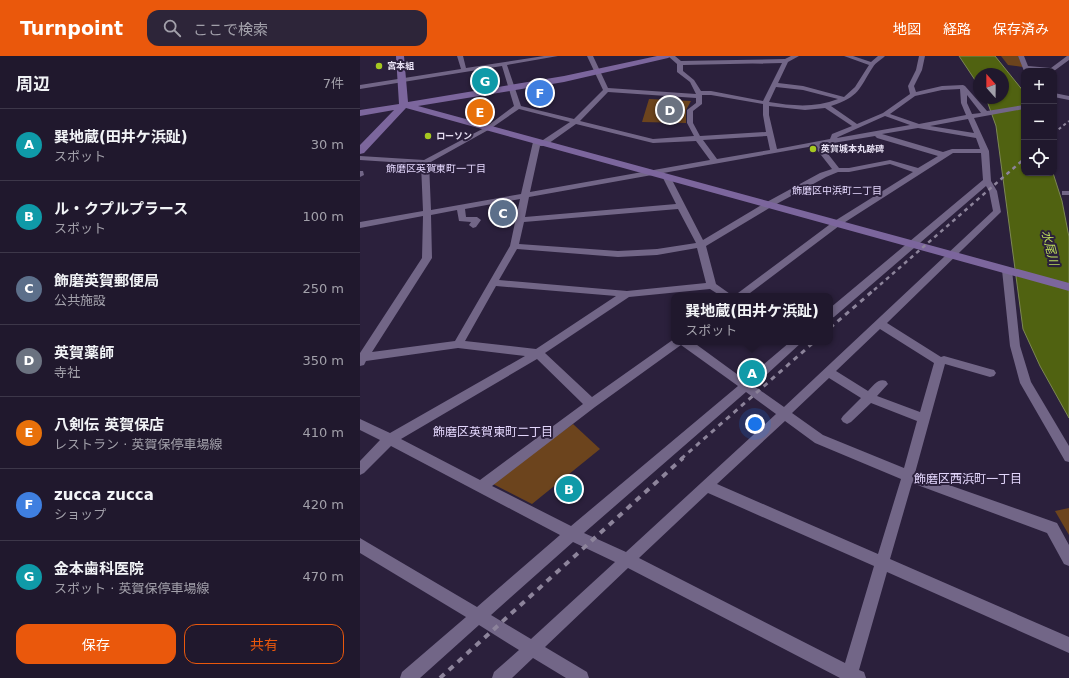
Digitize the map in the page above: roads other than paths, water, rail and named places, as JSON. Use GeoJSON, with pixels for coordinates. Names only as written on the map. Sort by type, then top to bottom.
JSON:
{"type":"FeatureCollection","features":[{"type":"Feature","properties":{"kind":"street"},"geometry":{"type":"LineString","coordinates":[[360,151],[404,105],[400,56]]}},
{"type":"Feature","properties":{"kind":"street"},"geometry":{"type":"LineString","coordinates":[[460,56],[464,71]]}},
{"type":"Feature","properties":{"kind":"street"},"geometry":{"type":"LineString","coordinates":[[360,87],[555,56]]}},
{"type":"Feature","properties":{"kind":"street"},"geometry":{"type":"LineString","coordinates":[[590,56],[606,90]]}},
{"type":"Feature","properties":{"kind":"street"},"geometry":{"type":"LineString","coordinates":[[360,113],[512,88],[598,72],[668,56]]}},
{"type":"Feature","properties":{"kind":"street"},"geometry":{"type":"LineString","coordinates":[[671,56],[680,63],[786,61],[796,56]]}},
{"type":"Feature","properties":{"kind":"street"},"geometry":{"type":"LineString","coordinates":[[847,56],[872,64]]}},
{"type":"Feature","properties":{"kind":"street"},"geometry":{"type":"LineString","coordinates":[[458,344],[514,246],[519,220],[540,143],[576,121],[606,90],[700,94],[711,93],[805,108],[826,106],[845,100],[858,88],[872,64],[882,56]]}},
{"type":"Feature","properties":{"kind":"street"},"geometry":{"type":"LineString","coordinates":[[913,95],[911,86],[919,70],[922,56]]}},
{"type":"Feature","properties":{"kind":"street"},"geometry":{"type":"LineString","coordinates":[[1021,56],[1025,68]]}},
{"type":"Feature","properties":{"kind":"street"},"geometry":{"type":"LineString","coordinates":[[1055,68],[1069,57]]}},
{"type":"Feature","properties":{"kind":"street"},"geometry":{"type":"LineString","coordinates":[[774,151],[766,116],[766,102],[786,61]]}},
{"type":"Feature","properties":{"kind":"street"},"geometry":{"type":"LineString","coordinates":[[680,63],[680,72],[693,80],[700,94],[698,104],[690,110],[690,123],[698,138],[715,162]]}},
{"type":"Feature","properties":{"kind":"street"},"geometry":{"type":"LineString","coordinates":[[504,64],[518,107]]}},
{"type":"Feature","properties":{"kind":"street"},"geometry":{"type":"LineString","coordinates":[[774,85],[803,88],[845,100]]}},
{"type":"Feature","properties":{"kind":"street"},"geometry":{"type":"LineString","coordinates":[[830,141],[835,136],[885,114],[913,95],[942,88],[963,87]]}},
{"type":"Feature","properties":{"kind":"street"},"geometry":{"type":"LineString","coordinates":[[963,87],[986,114]]}},
{"type":"Feature","properties":{"kind":"street"},"geometry":{"type":"LineString","coordinates":[[500,678],[784,414],[997,212],[993,191],[987,181],[985,151],[973,127],[964,103],[963,87]]}},
{"type":"Feature","properties":{"kind":"street"},"geometry":{"type":"LineString","coordinates":[[1057,96],[1069,99]]}},
{"type":"Feature","properties":{"kind":"street"},"geometry":{"type":"LineString","coordinates":[[1057,101],[1069,99]]}},
{"type":"Feature","properties":{"kind":"street"},"geometry":{"type":"LineString","coordinates":[[404,105],[1069,287]]}},
{"type":"Feature","properties":{"kind":"street"},"geometry":{"type":"LineString","coordinates":[[826,106],[857,126],[880,136],[944,155]]}},
{"type":"Feature","properties":{"kind":"street"},"geometry":{"type":"LineString","coordinates":[[360,158],[425,162],[488,128],[518,107],[653,141],[769,134]]}},
{"type":"Feature","properties":{"kind":"street"},"geometry":{"type":"LineString","coordinates":[[360,225],[1021,108]]}},
{"type":"Feature","properties":{"kind":"street"},"geometry":{"type":"LineString","coordinates":[[885,114],[920,126],[977,136]]}},
{"type":"Feature","properties":{"kind":"street"},"geometry":{"type":"LineString","coordinates":[[944,121],[973,127]]}},
{"type":"Feature","properties":{"kind":"street"},"geometry":{"type":"LineString","coordinates":[[816,144],[837,170]]}},
{"type":"Feature","properties":{"kind":"street"},"geometry":{"type":"LineString","coordinates":[[743,293],[836,224],[944,155],[952,151],[985,151]]}},
{"type":"Feature","properties":{"kind":"street"},"geometry":{"type":"LineString","coordinates":[[361,360],[427,258],[425,162]]}},
{"type":"Feature","properties":{"kind":"street"},"geometry":{"type":"LineString","coordinates":[[514,246],[618,254],[657,252],[702,245],[768,205],[823,175],[837,170],[849,170],[890,162],[919,171]]}},
{"type":"Feature","properties":{"kind":"street"},"geometry":{"type":"LineString","coordinates":[[667,178],[702,245],[712,286]]}},
{"type":"Feature","properties":{"kind":"street"},"geometry":{"type":"LineString","coordinates":[[833,311],[987,181]]}},
{"type":"Feature","properties":{"kind":"street"},"geometry":{"type":"LineString","coordinates":[[519,220],[681,206]]}},
{"type":"Feature","properties":{"kind":"street"},"geometry":{"type":"LineString","coordinates":[[461,207],[462,219],[477,220],[473,225]]}},
{"type":"Feature","properties":{"kind":"street"},"geometry":{"type":"LineString","coordinates":[[1006,270],[1015,346],[1026,383],[1069,457]]}},
{"type":"Feature","properties":{"kind":"street"},"geometry":{"type":"LineString","coordinates":[[493,283],[626,294],[712,286],[723,293]]}},
{"type":"Feature","properties":{"kind":"street"},"geometry":{"type":"LineString","coordinates":[[360,469],[389,440],[538,353],[626,294]]}},
{"type":"Feature","properties":{"kind":"street"},"geometry":{"type":"LineString","coordinates":[[879,323],[940,361],[944,360],[990,373]]}},
{"type":"Feature","properties":{"kind":"street"},"geometry":{"type":"LineString","coordinates":[[361,360],[458,344],[538,353],[591,404]]}},
{"type":"Feature","properties":{"kind":"street"},"geometry":{"type":"LineString","coordinates":[[481,486],[591,404],[674,345]]}},
{"type":"Feature","properties":{"kind":"street"},"geometry":{"type":"LineString","coordinates":[[689,345],[819,439],[908,476],[1052,528],[1069,558]]}},
{"type":"Feature","properties":{"kind":"street"},"geometry":{"type":"LineString","coordinates":[[408,678],[572,534],[793,345]]}},
{"type":"Feature","properties":{"kind":"street"},"geometry":{"type":"LineString","coordinates":[[360,424],[572,534],[627,560],[852,676],[882,564],[940,361]]}},
{"type":"Feature","properties":{"kind":"street"},"geometry":{"type":"LineString","coordinates":[[828,372],[868,397],[924,418]]}},
{"type":"Feature","properties":{"kind":"street"},"geometry":{"type":"LineString","coordinates":[[847,419],[882,384]]}},
{"type":"Feature","properties":{"kind":"street"},"geometry":{"type":"LineString","coordinates":[[707,486],[882,564],[1069,644]]}},
{"type":"Feature","properties":{"kind":"street"},"geometry":{"type":"LineString","coordinates":[[360,545],[581,678]]}},
{"type":"Feature","properties":{"kind":"water"},"geometry":{"type":"Polygon","coordinates":[[[959,56],[995,56],[1005,68],[973,68],[973,77],[959,56]]]}},
{"type":"Feature","properties":{"kind":"water","name":"水尾川"},"geometry":{"type":"Polygon","coordinates":[[[1009,73],[1021,88],[1021,176],[1054,176],[1062,201],[1069,237],[1069,418],[1040,366],[1023,329],[996,126],[988,104],[1009,104],[1009,73]]]}},
{"type":"Feature","properties":{"kind":"railway"},"geometry":{"type":"LineString","coordinates":[[1057,131],[1069,121]]}},
{"type":"Feature","properties":{"kind":"railway"},"geometry":{"type":"LineString","coordinates":[[874,290],[1021,162]]}},
{"type":"Feature","properties":{"kind":"railway"},"geometry":{"type":"LineString","coordinates":[[833,325],[875,289]]}},
{"type":"Feature","properties":{"kind":"railway"},"geometry":{"type":"LineString","coordinates":[[681,459],[811,345]]}},
{"type":"Feature","properties":{"kind":"railway"},"geometry":{"type":"LineString","coordinates":[[440,678],[683,458]]}},
{"type":"Feature","properties":{"kind":"place","name":"宮本組"},"geometry":{"type":"Point","coordinates":[379,66]}},
{"type":"Feature","properties":{"kind":"place","name":"金本歯科医院"},"geometry":{"type":"Point","coordinates":[485,81]}},
{"type":"Feature","properties":{"kind":"place","name":"zucca zucca"},"geometry":{"type":"Point","coordinates":[540,93]}},
{"type":"Feature","properties":{"kind":"place","name":"英賀薬師"},"geometry":{"type":"Point","coordinates":[670,110]}},
{"type":"Feature","properties":{"kind":"place","name":"八剣伝 英賀保店"},"geometry":{"type":"Point","coordinates":[480,112]}},
{"type":"Feature","properties":{"kind":"place","name":"ローソン"},"geometry":{"type":"Point","coordinates":[428,136]}},
{"type":"Feature","properties":{"kind":"place","name":"英賀城本丸跡碑"},"geometry":{"type":"Point","coordinates":[813,149]}},
{"type":"Feature","properties":{"kind":"place","name":"飾磨英賀郵便局"},"geometry":{"type":"Point","coordinates":[503,213]}},
{"type":"Feature","properties":{"kind":"place","name":"巽地蔵(田井ケ浜趾)"},"geometry":{"type":"Point","coordinates":[752,373]}},
{"type":"Feature","properties":{"kind":"place","name":"ル・クプルプラース"},"geometry":{"type":"Point","coordinates":[569,489]}},
{"type":"Feature","properties":{"kind":"district","name":"飾磨区英賀東町一丁目"},"geometry":{"type":"Point","coordinates":[436,168]}},
{"type":"Feature","properties":{"kind":"district","name":"飾磨区中浜町二丁目"},"geometry":{"type":"Point","coordinates":[837,190]}},
{"type":"Feature","properties":{"kind":"district","name":"飾磨区英賀東町二丁目"},"geometry":{"type":"Point","coordinates":[493,432]}},
{"type":"Feature","properties":{"kind":"district","name":"飾磨区西浜町一丁目"},"geometry":{"type":"Point","coordinates":[968,479]}}]}
